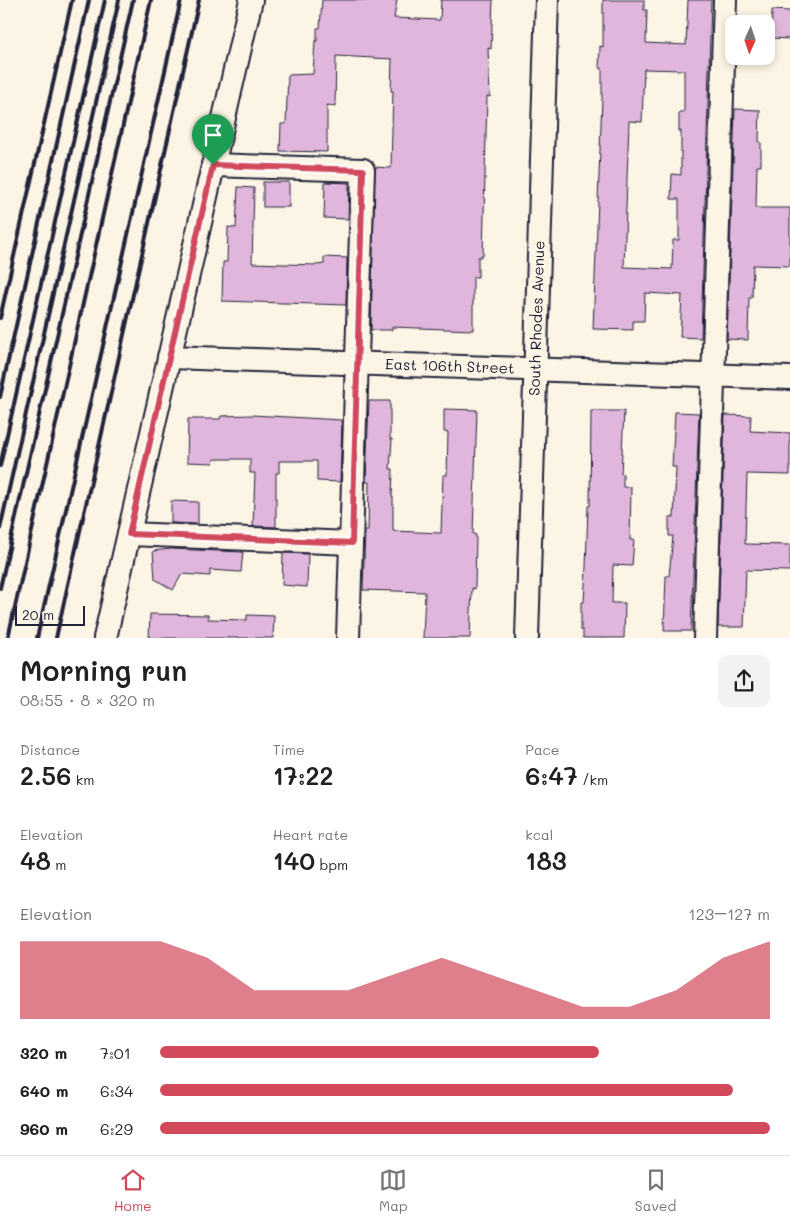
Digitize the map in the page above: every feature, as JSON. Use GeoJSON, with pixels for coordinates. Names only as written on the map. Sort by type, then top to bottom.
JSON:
{"type":"FeatureCollection","features":[{"type":"Feature","properties":{"kind":"street"},"geometry":{"type":"LineString","coordinates":[[105,638],[251,0]]}},
{"type":"Feature","properties":{"kind":"street","name":"South Rhodes Avenue"},"geometry":{"type":"LineString","coordinates":[[526,638],[547,0]]}},
{"type":"Feature","properties":{"kind":"street"},"geometry":{"type":"LineString","coordinates":[[705,638],[725,0]]}},
{"type":"Feature","properties":{"kind":"street"},"geometry":{"type":"LineString","coordinates":[[213,165],[363,170],[348,638]]}},
{"type":"Feature","properties":{"kind":"street","name":"East 106th Street"},"geometry":{"type":"LineString","coordinates":[[169,358],[790,378]]}},
{"type":"Feature","properties":{"kind":"street"},"geometry":{"type":"LineString","coordinates":[[129,534],[352,543]]}},
{"type":"Feature","properties":{"kind":"building"},"geometry":{"type":"Polygon","coordinates":[[[322,0],[397,0],[394,18],[440,20],[441,0],[493,0],[491,49],[488,48],[490,97],[487,96],[483,255],[478,257],[478,277],[473,277],[473,330],[392,327],[392,330],[371,330],[375,167],[391,168],[392,59],[336,56],[335,106],[327,105],[327,152],[280,151],[281,124],[286,124],[288,75],[313,74],[315,41],[317,41],[317,28],[320,28],[322,0]]]}},
{"type":"Feature","properties":{"kind":"building"},"geometry":{"type":"Polygon","coordinates":[[[603,0],[644,0],[644,10],[647,10],[646,43],[686,45],[688,0],[711,0],[701,338],[680,337],[682,295],[645,293],[644,321],[633,321],[633,330],[593,329],[602,98],[602,68],[599,68],[600,46],[603,47],[603,0]],[[644,69],[642,122],[629,121],[624,267],[672,269],[673,240],[679,240],[679,199],[671,199],[672,174],[681,175],[679,112],[684,112],[684,70],[644,69]]]}},
{"type":"Feature","properties":{"kind":"building"},"geometry":{"type":"Polygon","coordinates":[[[772,10],[790,11],[790,39],[775,38],[775,15],[772,15],[772,10]]]}},
{"type":"Feature","properties":{"kind":"building"},"geometry":{"type":"Polygon","coordinates":[[[735,109],[760,110],[759,142],[761,142],[761,166],[757,166],[756,208],[790,208],[790,266],[753,265],[752,298],[749,298],[748,340],[727,339],[735,109]]]}},
{"type":"Feature","properties":{"kind":"building"},"geometry":{"type":"Polygon","coordinates":[[[263,182],[289,182],[289,207],[263,207],[263,182]]]}},
{"type":"Feature","properties":{"kind":"building"},"geometry":{"type":"Polygon","coordinates":[[[325,182],[349,183],[348,219],[324,218],[325,182]]]}},
{"type":"Feature","properties":{"kind":"building"},"geometry":{"type":"Polygon","coordinates":[[[238,187],[254,188],[252,263],[317,265],[324,264],[324,257],[347,258],[346,305],[222,301],[223,262],[227,262],[228,227],[236,228],[238,187]]]}},
{"type":"Feature","properties":{"kind":"building"},"geometry":{"type":"Polygon","coordinates":[[[369,401],[390,401],[390,439],[392,439],[390,469],[393,469],[393,531],[441,533],[443,475],[447,475],[448,432],[444,432],[444,409],[477,410],[473,534],[476,535],[475,589],[472,588],[470,638],[423,638],[425,592],[363,590],[365,531],[368,531],[369,482],[366,482],[369,401]]]}},
{"type":"Feature","properties":{"kind":"building"},"geometry":{"type":"Polygon","coordinates":[[[591,411],[624,411],[621,474],[623,474],[623,487],[631,487],[630,540],[634,540],[632,566],[613,565],[612,603],[625,603],[624,638],[583,638],[583,630],[581,630],[581,602],[584,602],[588,506],[590,506],[591,411]]]}},
{"type":"Feature","properties":{"kind":"building"},"geometry":{"type":"Polygon","coordinates":[[[675,412],[699,413],[691,631],[664,631],[666,576],[669,576],[673,536],[669,536],[669,517],[674,517],[676,467],[672,467],[675,412]]]}},
{"type":"Feature","properties":{"kind":"building"},"geometry":{"type":"Polygon","coordinates":[[[252,415],[342,420],[340,482],[317,481],[317,461],[279,461],[279,473],[276,473],[276,527],[253,526],[255,473],[250,473],[250,459],[214,459],[213,463],[187,462],[188,419],[220,419],[221,416],[252,415]]]}},
{"type":"Feature","properties":{"kind":"building"},"geometry":{"type":"Polygon","coordinates":[[[725,415],[751,416],[750,431],[790,433],[790,475],[747,474],[745,544],[790,545],[790,571],[746,570],[744,627],[718,627],[725,415]]]}},
{"type":"Feature","properties":{"kind":"building"},"geometry":{"type":"Polygon","coordinates":[[[171,501],[198,502],[198,524],[171,523],[171,501]]]}},
{"type":"Feature","properties":{"kind":"building"},"geometry":{"type":"Polygon","coordinates":[[[171,549],[243,552],[241,572],[210,570],[210,576],[182,574],[173,590],[155,579],[153,551],[171,549]]]}},
{"type":"Feature","properties":{"kind":"building"},"geometry":{"type":"Polygon","coordinates":[[[283,553],[308,554],[307,587],[282,585],[283,553]]]}},
{"type":"Feature","properties":{"kind":"building"},"geometry":{"type":"Polygon","coordinates":[[[150,614],[208,615],[208,619],[247,620],[247,615],[274,616],[273,638],[149,638],[150,614]]]}},
{"type":"Feature","properties":{"kind":"railway"},"geometry":{"type":"LineString","coordinates":[[0,318],[72,0]]}},
{"type":"Feature","properties":{"kind":"railway"},"geometry":{"type":"LineString","coordinates":[[0,397],[89,0]]}},
{"type":"Feature","properties":{"kind":"railway"},"geometry":{"type":"LineString","coordinates":[[0,466],[105,0]]}},
{"type":"Feature","properties":{"kind":"railway"},"geometry":{"type":"LineString","coordinates":[[0,529],[119,0]]}},
{"type":"Feature","properties":{"kind":"railway"},"geometry":{"type":"LineString","coordinates":[[0,588],[133,0]]}},
{"type":"Feature","properties":{"kind":"railway"},"geometry":{"type":"LineString","coordinates":[[8,638],[151,0]]}},
{"type":"Feature","properties":{"kind":"railway"},"geometry":{"type":"LineString","coordinates":[[37,638],[181,0]]}},
{"type":"Feature","properties":{"kind":"railway"},"geometry":{"type":"LineString","coordinates":[[56,638],[199,0]]}},
{"type":"Feature","properties":{"kind":"route"},"geometry":{"type":"LineString","coordinates":[[213,165],[363,170],[352,543],[129,534],[213,165]]}}]}
